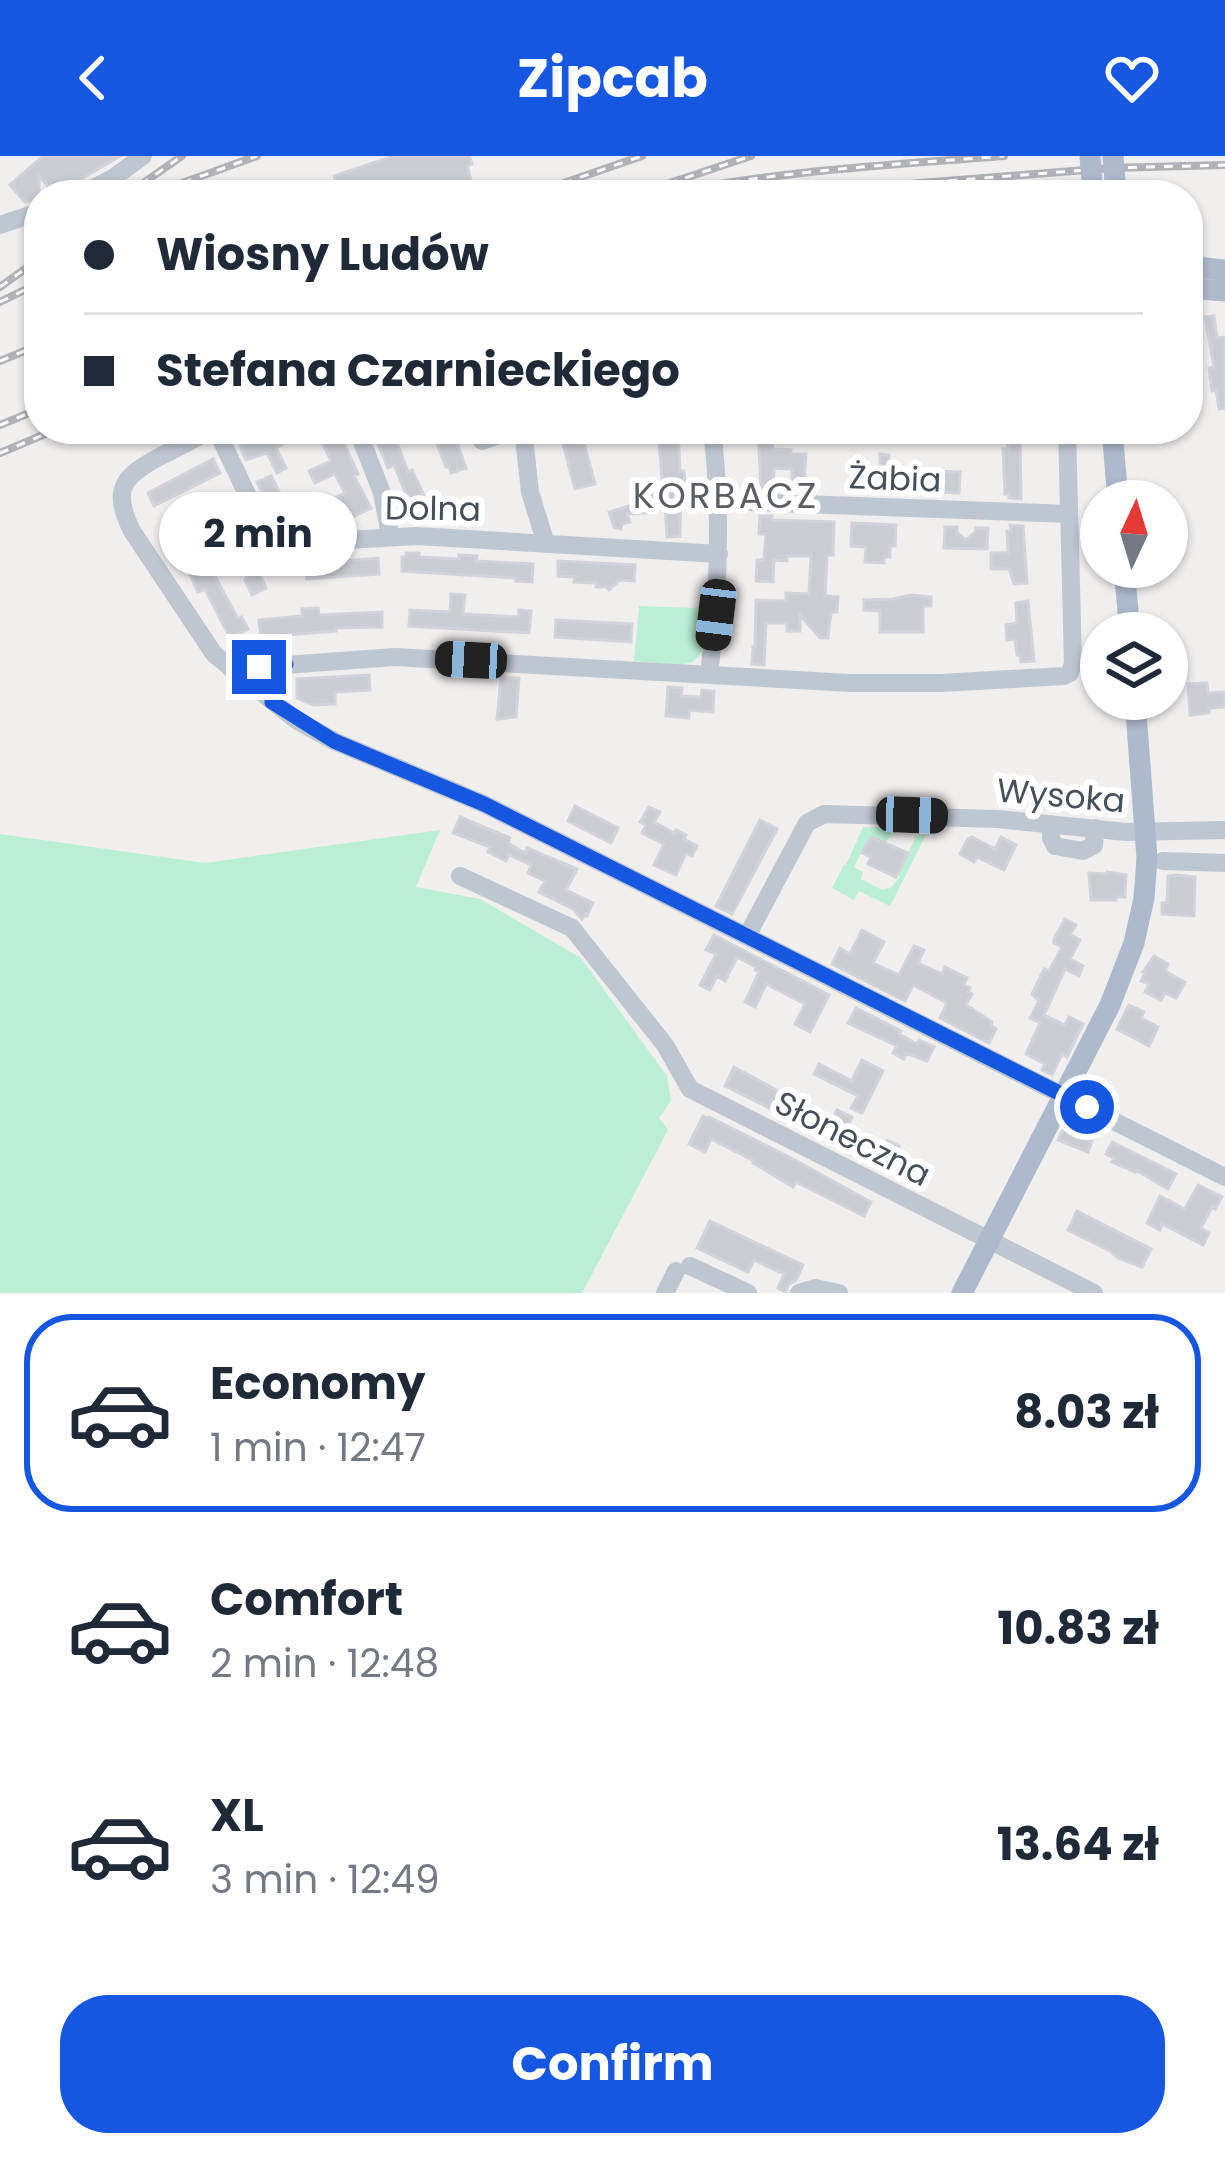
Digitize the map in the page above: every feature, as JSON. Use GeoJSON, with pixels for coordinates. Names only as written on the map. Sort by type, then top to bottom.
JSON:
{"type":"FeatureCollection","features":[{"type":"Feature","properties":{"kind":"main road"},"geometry":{"type":"LineString","coordinates":[[1113,444],[1116,480]]}},
{"type":"Feature","properties":{"kind":"main road"},"geometry":{"type":"LineString","coordinates":[[962,1293],[1110,1005],[1134,944],[1144,898],[1146,831],[1137,720]]}},
{"type":"Feature","properties":{"kind":"street"},"geometry":{"type":"LineString","coordinates":[[109,180],[143,156]]}},
{"type":"Feature","properties":{"kind":"street"},"geometry":{"type":"LineString","coordinates":[[185,444],[127,478],[122,510],[198,632],[231,669],[272,702],[334,741],[484,804],[1225,1177]]}},
{"type":"Feature","properties":{"kind":"street","name":"Dolna"},"geometry":{"type":"LineString","coordinates":[[222,444],[272,542],[390,535],[719,554]]}},
{"type":"Feature","properties":{"kind":"street"},"geometry":{"type":"LineString","coordinates":[[363,444],[382,493],[390,535]]}},
{"type":"Feature","properties":{"kind":"street"},"geometry":{"type":"LineString","coordinates":[[522,444],[530,492],[546,544]]}},
{"type":"Feature","properties":{"kind":"street"},"geometry":{"type":"LineString","coordinates":[[709,675],[719,554],[713,444]]}},
{"type":"Feature","properties":{"kind":"street"},"geometry":{"type":"LineString","coordinates":[[231,669],[436,658],[802,681],[924,683],[1060,677],[1070,673],[1073,663],[1067,444]]}},
{"type":"Feature","properties":{"kind":"street","name":"Żabia"},"geometry":{"type":"LineString","coordinates":[[719,501],[1069,514]]}},
{"type":"Feature","properties":{"kind":"street"},"geometry":{"type":"LineString","coordinates":[[272,702],[286,664]]}},
{"type":"Feature","properties":{"kind":"street","name":"Wysoka"},"geometry":{"type":"LineString","coordinates":[[748,936],[803,829],[818,815],[927,816],[1146,831],[1225,830]]}},
{"type":"Feature","properties":{"kind":"street"},"geometry":{"type":"LineString","coordinates":[[1163,860],[1225,863]]}},
{"type":"Feature","properties":{"kind":"street","name":"Słoneczna"},"geometry":{"type":"LineString","coordinates":[[460,876],[572,928],[665,1045],[690,1089],[1094,1293]]}},
{"type":"Feature","properties":{"kind":"street"},"geometry":{"type":"LineString","coordinates":[[665,1293],[683,1268],[748,1293]]}},
{"type":"Feature","properties":{"kind":"street"},"geometry":{"type":"LineString","coordinates":[[799,1293],[815,1288],[839,1293]]}},
{"type":"Feature","properties":{"kind":"green space"},"geometry":{"type":"Polygon","coordinates":[[[639,606],[708,606],[706,628],[693,661],[634,661],[639,606]]]}},
{"type":"Feature","properties":{"kind":"green space"},"geometry":{"type":"Polygon","coordinates":[[[863,827],[895,828],[885,844],[870,836],[854,867],[863,872],[861,879],[882,890],[899,878],[917,835],[926,835],[890,906],[859,891],[854,900],[832,888],[863,827]]]}},
{"type":"Feature","properties":{"kind":"green space"},"geometry":{"type":"Polygon","coordinates":[[[440,830],[416,887],[480,899],[581,958],[667,1076],[671,1101],[659,1118],[668,1130],[582,1293],[0,1293],[0,834],[205,863],[440,830]]]}},
{"type":"Feature","properties":{"kind":"building"},"geometry":{"type":"Polygon","coordinates":[[[43,156],[120,156],[80,180],[43,180],[39,176],[39,180],[24,180],[24,201],[10,185],[43,156]]]}},
{"type":"Feature","properties":{"kind":"building"},"geometry":{"type":"Polygon","coordinates":[[[394,156],[469,156],[472,164],[467,166],[471,180],[335,180],[334,176],[394,156]]]}},
{"type":"Feature","properties":{"kind":"building"},"geometry":{"type":"Polygon","coordinates":[[[1214,316],[1217,338],[1225,337],[1225,408],[1219,409],[1216,390],[1212,391],[1209,368],[1214,367],[1205,317],[1214,316]]]}},
{"type":"Feature","properties":{"kind":"building"},"geometry":{"type":"Polygon","coordinates":[[[284,444],[276,448],[286,468],[277,473],[267,453],[246,460],[240,446],[284,444]]]}},
{"type":"Feature","properties":{"kind":"building"},"geometry":{"type":"Polygon","coordinates":[[[323,444],[344,444],[371,508],[344,521],[339,510],[309,521],[301,505],[316,498],[320,505],[345,493],[335,474],[315,483],[309,471],[331,461],[323,444]]]}},
{"type":"Feature","properties":{"kind":"building"},"geometry":{"type":"Polygon","coordinates":[[[378,444],[398,444],[430,508],[415,515],[394,465],[388,468],[378,444]]]}},
{"type":"Feature","properties":{"kind":"building"},"geometry":{"type":"Polygon","coordinates":[[[437,444],[457,444],[466,468],[451,473],[437,444]]]}},
{"type":"Feature","properties":{"kind":"building"},"geometry":{"type":"Polygon","coordinates":[[[563,444],[584,444],[595,484],[575,489],[563,444]]]}},
{"type":"Feature","properties":{"kind":"building"},"geometry":{"type":"Polygon","coordinates":[[[659,444],[679,444],[685,482],[681,483],[680,536],[667,537],[665,506],[627,514],[630,522],[621,529],[614,527],[609,512],[639,503],[637,494],[663,491],[659,444]]]}},
{"type":"Feature","properties":{"kind":"building"},"geometry":{"type":"Polygon","coordinates":[[[759,444],[806,454],[804,486],[792,486],[792,469],[774,468],[773,490],[761,489],[759,444]]]}},
{"type":"Feature","properties":{"kind":"building"},"geometry":{"type":"Polygon","coordinates":[[[1008,444],[1020,444],[1021,499],[1005,494],[1003,449],[1008,444]]]}},
{"type":"Feature","properties":{"kind":"building"},"geometry":{"type":"Polygon","coordinates":[[[880,454],[889,455],[889,469],[960,472],[959,493],[854,488],[854,467],[880,468],[880,454]]]}},
{"type":"Feature","properties":{"kind":"building"},"geometry":{"type":"Polygon","coordinates":[[[213,459],[220,473],[154,506],[148,493],[213,459]]]}},
{"type":"Feature","properties":{"kind":"building"},"geometry":{"type":"Polygon","coordinates":[[[271,476],[293,518],[278,525],[257,482],[271,476]]]}},
{"type":"Feature","properties":{"kind":"building"},"geometry":{"type":"Polygon","coordinates":[[[227,499],[266,588],[252,595],[213,506],[227,499]]]}},
{"type":"Feature","properties":{"kind":"building"},"geometry":{"type":"Polygon","coordinates":[[[760,516],[834,522],[825,596],[838,597],[828,638],[820,638],[800,615],[800,631],[787,631],[787,623],[766,623],[764,665],[752,664],[756,600],[786,601],[786,593],[809,594],[811,556],[774,560],[773,582],[756,581],[766,534],[759,534],[760,516]]]}},
{"type":"Feature","properties":{"kind":"building"},"geometry":{"type":"Polygon","coordinates":[[[182,520],[207,569],[210,567],[248,629],[230,638],[205,589],[198,592],[168,526],[182,520]]]}},
{"type":"Feature","properties":{"kind":"building"},"geometry":{"type":"Polygon","coordinates":[[[852,523],[896,525],[895,546],[890,546],[890,557],[884,557],[884,563],[865,562],[866,547],[851,546],[852,523]]]}},
{"type":"Feature","properties":{"kind":"building"},"geometry":{"type":"Polygon","coordinates":[[[1010,525],[1023,526],[1027,583],[1014,584],[1009,569],[991,569],[991,553],[1008,553],[1010,525]]]}},
{"type":"Feature","properties":{"kind":"building"},"geometry":{"type":"Polygon","coordinates":[[[945,527],[957,527],[966,540],[976,528],[988,528],[987,549],[944,548],[945,527]]]}},
{"type":"Feature","properties":{"kind":"building"},"geometry":{"type":"Polygon","coordinates":[[[406,553],[533,564],[532,582],[402,571],[406,553]]]}},
{"type":"Feature","properties":{"kind":"building"},"geometry":{"type":"Polygon","coordinates":[[[378,558],[379,574],[307,579],[306,564],[378,558]]]}},
{"type":"Feature","properties":{"kind":"building"},"geometry":{"type":"Polygon","coordinates":[[[558,561],[635,565],[634,581],[620,580],[609,590],[596,583],[574,582],[575,577],[558,576],[558,561]]]}},
{"type":"Feature","properties":{"kind":"building"},"geometry":{"type":"Polygon","coordinates":[[[451,594],[465,595],[463,614],[519,617],[519,610],[531,611],[529,633],[409,626],[410,610],[450,612],[451,594]]]}},
{"type":"Feature","properties":{"kind":"building"},"geometry":{"type":"Polygon","coordinates":[[[931,597],[931,606],[923,606],[923,632],[880,632],[880,611],[864,610],[864,600],[931,597]]]}},
{"type":"Feature","properties":{"kind":"building"},"geometry":{"type":"Polygon","coordinates":[[[1028,601],[1034,661],[1021,662],[1015,639],[1007,640],[1006,625],[1017,623],[1016,603],[1028,601]]]}},
{"type":"Feature","properties":{"kind":"building"},"geometry":{"type":"Polygon","coordinates":[[[318,608],[319,615],[382,612],[382,627],[261,637],[259,620],[302,616],[302,609],[318,608]]]}},
{"type":"Feature","properties":{"kind":"building"},"geometry":{"type":"Polygon","coordinates":[[[556,620],[632,624],[631,642],[555,637],[556,620]]]}},
{"type":"Feature","properties":{"kind":"building"},"geometry":{"type":"Polygon","coordinates":[[[369,675],[370,690],[335,692],[335,704],[313,705],[297,698],[297,679],[369,675]]]}},
{"type":"Feature","properties":{"kind":"building"},"geometry":{"type":"Polygon","coordinates":[[[501,677],[519,678],[516,717],[497,719],[501,677]]]}},
{"type":"Feature","properties":{"kind":"building"},"geometry":{"type":"Polygon","coordinates":[[[1207,683],[1208,693],[1225,692],[1225,707],[1190,715],[1188,684],[1207,683]]]}},
{"type":"Feature","properties":{"kind":"building"},"geometry":{"type":"Polygon","coordinates":[[[668,687],[682,688],[681,696],[701,697],[702,690],[714,691],[713,712],[689,710],[689,718],[666,716],[668,687]]]}},
{"type":"Feature","properties":{"kind":"building"},"geometry":{"type":"Polygon","coordinates":[[[575,806],[618,828],[611,843],[568,821],[575,806]]]}},
{"type":"Feature","properties":{"kind":"building"},"geometry":{"type":"Polygon","coordinates":[[[649,807],[660,812],[654,822],[686,835],[684,839],[697,846],[692,856],[686,853],[676,875],[654,865],[664,844],[642,833],[646,825],[640,822],[649,807]]]}},
{"type":"Feature","properties":{"kind":"building"},"geometry":{"type":"Polygon","coordinates":[[[460,817],[510,838],[508,843],[525,853],[527,848],[577,869],[566,890],[593,903],[587,916],[582,919],[573,909],[539,892],[545,881],[528,873],[531,865],[509,855],[506,861],[488,852],[490,847],[453,833],[460,817]]]}},
{"type":"Feature","properties":{"kind":"building"},"geometry":{"type":"Polygon","coordinates":[[[760,820],[777,829],[732,914],[716,906],[760,820]]]}},
{"type":"Feature","properties":{"kind":"building"},"geometry":{"type":"Polygon","coordinates":[[[871,837],[908,853],[896,877],[868,864],[871,857],[862,853],[871,837]]]}},
{"type":"Feature","properties":{"kind":"building"},"geometry":{"type":"Polygon","coordinates":[[[972,837],[995,849],[1001,837],[1016,845],[1004,870],[960,854],[972,837]]]}},
{"type":"Feature","properties":{"kind":"building"},"geometry":{"type":"Polygon","coordinates":[[[1089,873],[1126,875],[1125,897],[1091,900],[1089,873]]]}},
{"type":"Feature","properties":{"kind":"building"},"geometry":{"type":"Polygon","coordinates":[[[1168,876],[1195,877],[1194,916],[1162,914],[1168,876]]]}},
{"type":"Feature","properties":{"kind":"building"},"geometry":{"type":"Polygon","coordinates":[[[1065,919],[1076,925],[1070,934],[1080,940],[1070,959],[1083,966],[1079,976],[1065,969],[1044,1015],[1065,1025],[1069,1017],[1083,1024],[1052,1075],[1042,1070],[1045,1064],[1026,1054],[1040,1023],[1030,1018],[1039,1001],[1032,994],[1062,947],[1054,939],[1065,919]]]}},
{"type":"Feature","properties":{"kind":"building"},"geometry":{"type":"Polygon","coordinates":[[[862,930],[884,942],[873,963],[899,975],[914,946],[924,950],[918,963],[942,974],[945,967],[967,978],[964,985],[972,994],[966,1005],[996,1029],[989,1043],[940,1018],[947,1003],[913,985],[905,1001],[832,964],[840,948],[850,954],[862,930]]]}},
{"type":"Feature","properties":{"kind":"building"},"geometry":{"type":"Polygon","coordinates":[[[714,935],[829,995],[810,1032],[795,1024],[805,1004],[766,984],[755,1007],[745,1002],[759,972],[737,957],[725,981],[717,976],[710,990],[700,985],[716,954],[706,950],[714,935]]]}},
{"type":"Feature","properties":{"kind":"building"},"geometry":{"type":"Polygon","coordinates":[[[1154,956],[1168,964],[1168,973],[1185,982],[1176,998],[1165,993],[1161,1000],[1145,992],[1149,984],[1141,981],[1143,972],[1154,956]]]}},
{"type":"Feature","properties":{"kind":"building"},"geometry":{"type":"Polygon","coordinates":[[[1129,1005],[1158,1027],[1149,1046],[1117,1029],[1129,1005]]]}},
{"type":"Feature","properties":{"kind":"building"},"geometry":{"type":"Polygon","coordinates":[[[856,1008],[917,1044],[919,1040],[934,1047],[927,1061],[906,1053],[904,1059],[893,1053],[897,1046],[848,1023],[856,1008]]]}},
{"type":"Feature","properties":{"kind":"building"},"geometry":{"type":"Polygon","coordinates":[[[862,1060],[883,1071],[862,1113],[851,1108],[858,1096],[814,1074],[819,1064],[852,1081],[862,1060]]]}},
{"type":"Feature","properties":{"kind":"building"},"geometry":{"type":"Polygon","coordinates":[[[734,1067],[832,1120],[837,1110],[852,1117],[845,1130],[883,1148],[887,1140],[899,1146],[892,1169],[725,1086],[734,1067]]]}},
{"type":"Feature","properties":{"kind":"building"},"geometry":{"type":"Polygon","coordinates":[[[703,1116],[871,1202],[864,1216],[796,1182],[793,1187],[711,1139],[705,1152],[689,1144],[703,1116]]]}},
{"type":"Feature","properties":{"kind":"building"},"geometry":{"type":"Polygon","coordinates":[[[1070,1116],[1095,1133],[1088,1152],[1058,1140],[1070,1116]]]}},
{"type":"Feature","properties":{"kind":"building"},"geometry":{"type":"Polygon","coordinates":[[[1112,1142],[1176,1174],[1168,1189],[1112,1162],[1114,1158],[1106,1154],[1112,1142]]]}},
{"type":"Feature","properties":{"kind":"building"},"geometry":{"type":"Polygon","coordinates":[[[1198,1185],[1222,1197],[1201,1228],[1209,1233],[1203,1245],[1162,1224],[1160,1230],[1147,1223],[1160,1196],[1185,1209],[1198,1185]]]}},
{"type":"Feature","properties":{"kind":"building"},"geometry":{"type":"Polygon","coordinates":[[[1077,1211],[1151,1249],[1142,1267],[1068,1230],[1077,1211]]]}},
{"type":"Feature","properties":{"kind":"building"},"geometry":{"type":"Polygon","coordinates":[[[710,1221],[803,1265],[796,1280],[786,1292],[778,1288],[784,1274],[754,1260],[748,1272],[697,1248],[710,1221]]]}},
{"type":"Feature","properties":{"kind":"railway"},"geometry":{"type":"LineString","coordinates":[[148,180],[182,156]]}},
{"type":"Feature","properties":{"kind":"railway"},"geometry":{"type":"LineString","coordinates":[[191,180],[257,156]]}},
{"type":"Feature","properties":{"kind":"railway"},"geometry":{"type":"LineString","coordinates":[[572,180],[642,156]]}},
{"type":"Feature","properties":{"kind":"railway"},"geometry":{"type":"LineString","coordinates":[[679,180],[751,156]]}},
{"type":"Feature","properties":{"kind":"railway"},"geometry":{"type":"LineString","coordinates":[[749,180],[1004,156]]}},
{"type":"Feature","properties":{"kind":"railway"},"geometry":{"type":"LineString","coordinates":[[959,180],[1225,165]]}},
{"type":"Feature","properties":{"kind":"railway"},"geometry":{"type":"LineString","coordinates":[[0,287],[24,270]]}},
{"type":"Feature","properties":{"kind":"railway"},"geometry":{"type":"LineString","coordinates":[[0,302],[24,290]]}},
{"type":"Feature","properties":{"kind":"railway"},"geometry":{"type":"LineString","coordinates":[[0,361],[24,351]]}},
{"type":"Feature","properties":{"kind":"railway"},"geometry":{"type":"LineString","coordinates":[[0,425],[24,415]]}},
{"type":"Feature","properties":{"kind":"railway"},"geometry":{"type":"LineString","coordinates":[[0,453],[24,443]]}},
{"type":"Feature","properties":{"kind":"district","name":"KORBACZ"},"geometry":{"type":"Point","coordinates":[726,495]}},
{"type":"Feature","properties":{"kind":"route"},"geometry":{"type":"LineString","coordinates":[[259,667],[286,664],[272,702],[334,741],[484,804],[1087,1107]]}}]}
